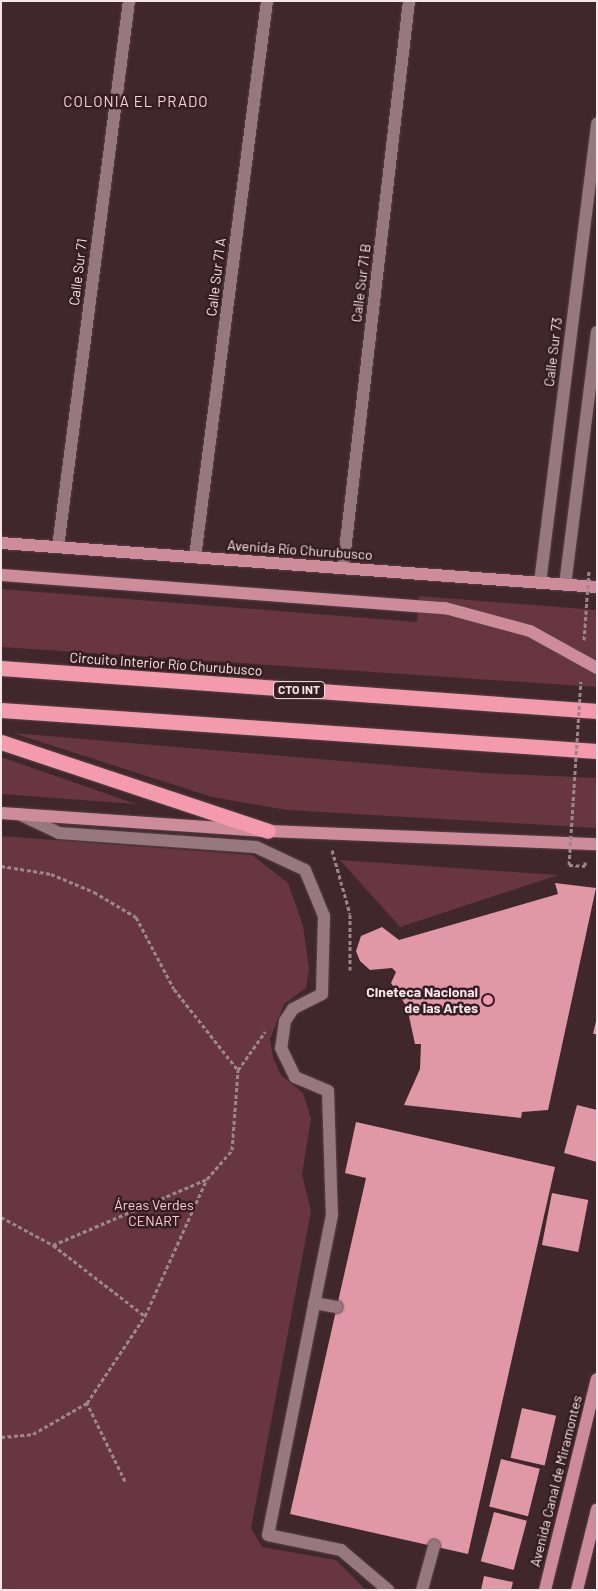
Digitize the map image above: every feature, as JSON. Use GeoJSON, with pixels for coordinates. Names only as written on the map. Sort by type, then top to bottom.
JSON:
{"type":"FeatureCollection","features":[{"type":"Feature","properties":{"kind":"highway","name":"Circuito Interior Río Churubusco"},"geometry":{"type":"LineString","coordinates":[[1,668],[597,711]]}},
{"type":"Feature","properties":{"kind":"highway"},"geometry":{"type":"LineString","coordinates":[[1,710],[597,751]]}},
{"type":"Feature","properties":{"kind":"highway"},"geometry":{"type":"LineString","coordinates":[[1,742],[268,831]]}},
{"type":"Feature","properties":{"kind":"main road","name":"Avenida Río Churubusco"},"geometry":{"type":"LineString","coordinates":[[1,543],[597,587]]}},
{"type":"Feature","properties":{"kind":"main road"},"geometry":{"type":"LineString","coordinates":[[1,575],[445,608],[530,632],[597,668]]}},
{"type":"Feature","properties":{"kind":"main road"},"geometry":{"type":"LineString","coordinates":[[1,813],[268,831],[597,844]]}},
{"type":"Feature","properties":{"kind":"main road","name":"Avenida Canal de Miramontes"},"geometry":{"type":"LineString","coordinates":[[545,1590],[597,1379]]}},
{"type":"Feature","properties":{"kind":"main road"},"geometry":{"type":"LineString","coordinates":[[577,1590],[597,1509]]}},
{"type":"Feature","properties":{"kind":"street","name":"Calle Sur 71"},"geometry":{"type":"LineString","coordinates":[[58,547],[129,1]]}},
{"type":"Feature","properties":{"kind":"street","name":"Calle Sur 71 A"},"geometry":{"type":"LineString","coordinates":[[195,557],[267,1]]}},
{"type":"Feature","properties":{"kind":"street","name":"Calle Sur 71 B"},"geometry":{"type":"LineString","coordinates":[[343,568],[409,1]]}},
{"type":"Feature","properties":{"kind":"street","name":"Calle Sur 73"},"geometry":{"type":"LineString","coordinates":[[540,583],[597,124]]}},
{"type":"Feature","properties":{"kind":"street"},"geometry":{"type":"LineString","coordinates":[[565,585],[597,332]]}},
{"type":"Feature","properties":{"kind":"street"},"geometry":{"type":"LineString","coordinates":[[19,814],[59,833],[256,847],[304,870],[324,916],[322,994],[304,1000],[285,1021],[280,1048],[285,1063],[303,1083],[328,1091],[332,1215],[268,1535],[341,1550],[388,1590]]}},
{"type":"Feature","properties":{"kind":"street"},"geometry":{"type":"LineString","coordinates":[[314,1303],[337,1307]]}},
{"type":"Feature","properties":{"kind":"street"},"geometry":{"type":"LineString","coordinates":[[422,1590],[434,1546]]}},
{"type":"Feature","properties":{"kind":"path"},"geometry":{"type":"LineString","coordinates":[[583,649],[588,570]]}},
{"type":"Feature","properties":{"kind":"path"},"geometry":{"type":"LineString","coordinates":[[582,678],[569,865],[585,866]]}},
{"type":"Feature","properties":{"kind":"path"},"geometry":{"type":"LineString","coordinates":[[332,846],[331,860],[350,914],[350,970]]}},
{"type":"Feature","properties":{"kind":"path"},"geometry":{"type":"LineString","coordinates":[[1,866],[51,874],[94,892],[136,917],[174,989],[238,1070]]}},
{"type":"Feature","properties":{"kind":"path"},"geometry":{"type":"LineString","coordinates":[[1,1437],[33,1434],[87,1403],[145,1316],[207,1179],[232,1150],[238,1070],[260,1036],[285,1021]]}},
{"type":"Feature","properties":{"kind":"path"},"geometry":{"type":"LineString","coordinates":[[53,1245],[207,1179]]}},
{"type":"Feature","properties":{"kind":"path"},"geometry":{"type":"LineString","coordinates":[[1,1217],[53,1245],[145,1316]]}},
{"type":"Feature","properties":{"kind":"path"},"geometry":{"type":"LineString","coordinates":[[87,1403],[125,1481]]}},
{"type":"Feature","properties":{"kind":"green space"},"geometry":{"type":"Polygon","coordinates":[[[1,589],[417,622],[419,596],[597,610],[597,687],[1,647],[1,589]]]}},
{"type":"Feature","properties":{"kind":"green space"},"geometry":{"type":"Polygon","coordinates":[[[13,733],[483,773],[597,778],[597,828],[287,810],[212,797],[13,733]]]}},
{"type":"Feature","properties":{"kind":"green space"},"geometry":{"type":"Polygon","coordinates":[[[1,757],[136,804],[1,794],[1,757]]]}},
{"type":"Feature","properties":{"kind":"green space","name":"Áreas Verdes CENART"},"geometry":{"type":"Polygon","coordinates":[[[1,836],[252,855],[288,883],[303,926],[309,969],[306,988],[284,1004],[270,1039],[273,1058],[281,1075],[303,1093],[311,1119],[302,1174],[311,1211],[251,1528],[262,1547],[336,1560],[366,1590],[1,1590],[1,836]]]}},
{"type":"Feature","properties":{"kind":"green space"},"geometry":{"type":"Polygon","coordinates":[[[340,860],[558,875],[400,927],[340,860]]]}},
{"type":"Feature","properties":{"kind":"building","name":"Cineteca Nacional de las Artes"},"geometry":{"type":"Polygon","coordinates":[[[555,883],[596,888],[548,1110],[522,1112],[521,1118],[404,1105],[420,1069],[421,1044],[415,1044],[407,1007],[391,983],[396,972],[392,968],[370,970],[360,961],[356,951],[361,936],[382,927],[399,940],[558,894],[555,883]]]}},
{"type":"Feature","properties":{"kind":"building"},"geometry":{"type":"Polygon","coordinates":[[[597,1017],[597,1034],[593,1034],[597,1017]]]}},
{"type":"Feature","properties":{"kind":"building"},"geometry":{"type":"Polygon","coordinates":[[[577,1105],[597,1110],[597,1162],[564,1153],[577,1105]]]}},
{"type":"Feature","properties":{"kind":"building"},"geometry":{"type":"Polygon","coordinates":[[[356,1122],[555,1167],[468,1554],[290,1514],[366,1178],[345,1173],[356,1122]]]}},
{"type":"Feature","properties":{"kind":"building"},"geometry":{"type":"Polygon","coordinates":[[[552,1193],[588,1200],[578,1252],[542,1245],[552,1193]]]}},
{"type":"Feature","properties":{"kind":"building"},"geometry":{"type":"Polygon","coordinates":[[[522,1408],[556,1416],[545,1466],[511,1458],[522,1408]]]}},
{"type":"Feature","properties":{"kind":"building"},"geometry":{"type":"Polygon","coordinates":[[[501,1459],[540,1469],[528,1516],[489,1507],[501,1459]]]}},
{"type":"Feature","properties":{"kind":"building"},"geometry":{"type":"Polygon","coordinates":[[[494,1512],[527,1521],[514,1570],[481,1561],[494,1512]]]}},
{"type":"Feature","properties":{"kind":"building"},"geometry":{"type":"Polygon","coordinates":[[[484,1576],[513,1582],[511,1590],[481,1590],[484,1576]]]}},
{"type":"Feature","properties":{"kind":"place","name":"Cineteca Nacional de las Artes"},"geometry":{"type":"Point","coordinates":[488,1000]}},
{"type":"Feature","properties":{"kind":"district","name":"COLONIA EL PRADO"},"geometry":{"type":"Point","coordinates":[136,102]}}]}
